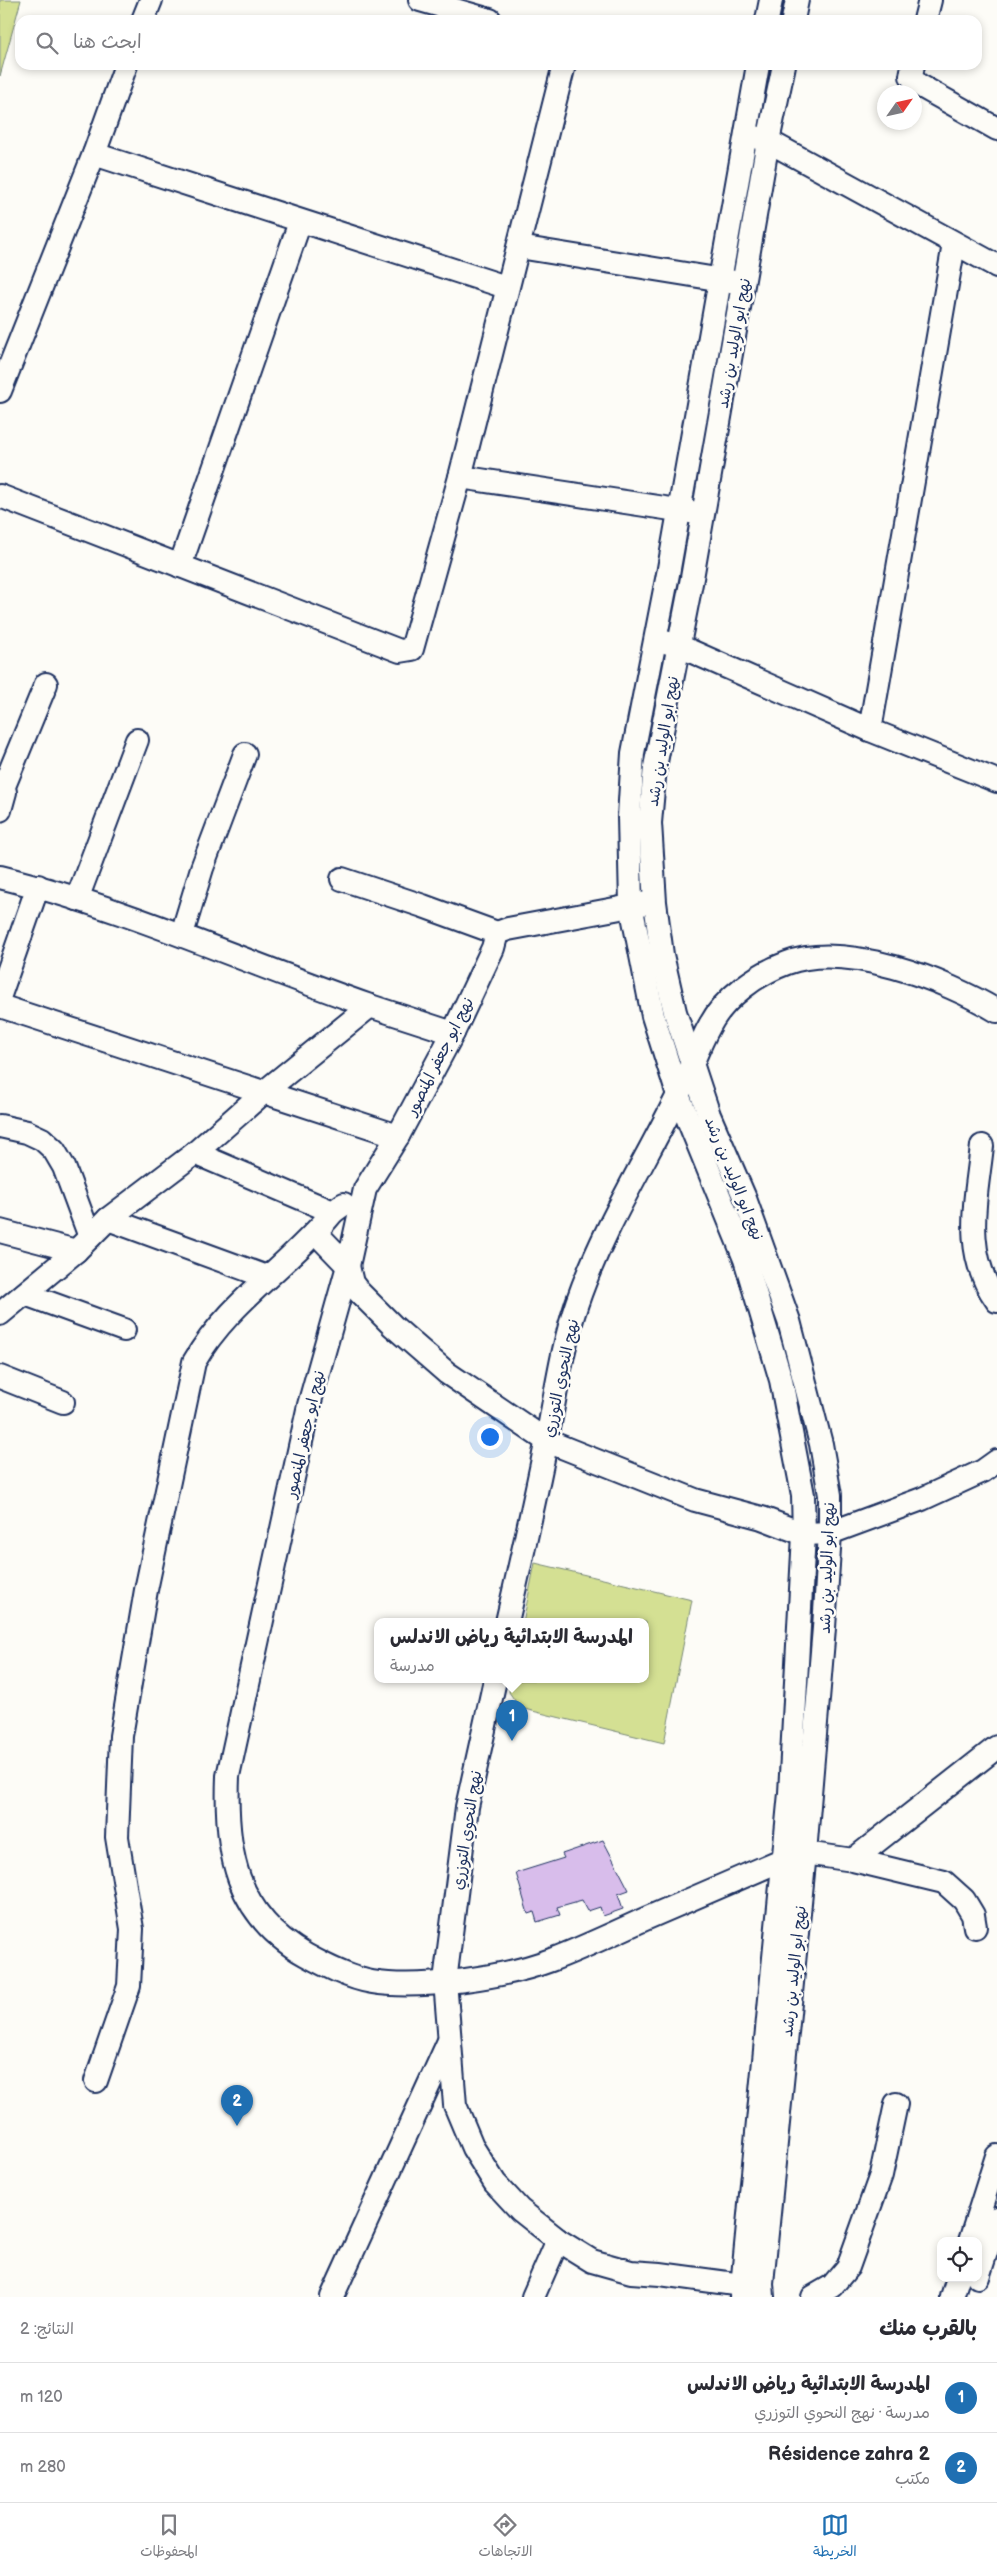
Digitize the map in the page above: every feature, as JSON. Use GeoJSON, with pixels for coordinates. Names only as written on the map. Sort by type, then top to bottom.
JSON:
{"type":"FeatureCollection","features":[{"type":"Feature","properties":{"kind":"street"},"geometry":{"type":"LineString","coordinates":[[145,15],[151,0]]}},
{"type":"Feature","properties":{"kind":"street"},"geometry":{"type":"LineString","coordinates":[[420,0],[472,15]]}},
{"type":"Feature","properties":{"kind":"street"},"geometry":{"type":"LineString","coordinates":[[768,15],[771,0]]}},
{"type":"Feature","properties":{"kind":"street"},"geometry":{"type":"LineString","coordinates":[[794,15],[797,0]]}},
{"type":"Feature","properties":{"kind":"street"},"geometry":{"type":"LineString","coordinates":[[926,15],[930,0]]}},
{"type":"Feature","properties":{"kind":"street"},"geometry":{"type":"LineString","coordinates":[[0,391],[94,154],[124,70]]}},
{"type":"Feature","properties":{"kind":"street"},"geometry":{"type":"LineString","coordinates":[[0,496],[400,651],[408,651],[415,646],[460,477],[506,287],[563,70]]}},
{"type":"Feature","properties":{"kind":"street","name":"نهج ابو الوليد بن رشد"},"geometry":{"type":"LineString","coordinates":[[757,70],[744,133],[656,640],[633,753],[630,783],[631,905],[653,1016],[678,1095],[735,1232],[765,1324],[794,1441],[804,1495],[804,1534],[790,1793],[794,1856]]}},
{"type":"Feature","properties":{"kind":"street","name":"نهج ابو الوليد بن رشد"},"geometry":{"type":"LineString","coordinates":[[752,2291],[794,1856],[830,1533],[830,1495],[821,1444],[789,1321],[750,1214],[691,1066],[675,1012],[662,955],[655,902],[650,794],[679,646],[768,141],[783,70]]}},
{"type":"Feature","properties":{"kind":"street"},"geometry":{"type":"LineString","coordinates":[[912,70],[911,76],[916,84],[997,128]]}},
{"type":"Feature","properties":{"kind":"street"},"geometry":{"type":"LineString","coordinates":[[744,133],[768,141],[997,266]]}},
{"type":"Feature","properties":{"kind":"street"},"geometry":{"type":"LineString","coordinates":[[94,154],[506,287]]}},
{"type":"Feature","properties":{"kind":"street"},"geometry":{"type":"LineString","coordinates":[[180,566],[300,222]]}},
{"type":"Feature","properties":{"kind":"street"},"geometry":{"type":"LineString","coordinates":[[870,730],[954,244]]}},
{"type":"Feature","properties":{"kind":"street"},"geometry":{"type":"LineString","coordinates":[[518,246],[744,284]]}},
{"type":"Feature","properties":{"kind":"street"},"geometry":{"type":"LineString","coordinates":[[460,477],[702,514]]}},
{"type":"Feature","properties":{"kind":"street"},"geometry":{"type":"LineString","coordinates":[[656,640],[679,646],[870,730],[997,781]]}},
{"type":"Feature","properties":{"kind":"street"},"geometry":{"type":"LineString","coordinates":[[0,810],[5,798],[2,784],[46,684]]}},
{"type":"Feature","properties":{"kind":"street"},"geometry":{"type":"LineString","coordinates":[[77,899],[137,740]]}},
{"type":"Feature","properties":{"kind":"street"},"geometry":{"type":"LineString","coordinates":[[182,934],[202,868],[245,754]]}},
{"type":"Feature","properties":{"kind":"street"},"geometry":{"type":"LineString","coordinates":[[0,877],[38,886],[182,934],[370,1006],[453,1033]]}},
{"type":"Feature","properties":{"kind":"street"},"geometry":{"type":"LineString","coordinates":[[342,879],[497,933],[508,929],[655,902]]}},
{"type":"Feature","properties":{"kind":"street"},"geometry":{"type":"LineString","coordinates":[[0,995],[38,886]]}},
{"type":"Feature","properties":{"kind":"street","name":"نهج ابو جعفر المنصور"},"geometry":{"type":"LineString","coordinates":[[497,933],[493,948],[453,1033],[398,1136],[365,1189],[348,1266],[309,1405],[228,1776],[228,1835],[232,1858],[248,1897],[264,1923],[288,1944],[330,1968],[371,1982],[416,1986],[504,1973],[550,1961],[794,1856]]}},
{"type":"Feature","properties":{"kind":"street","name":"نهج النحوي التوزري"},"geometry":{"type":"LineString","coordinates":[[508,1618],[547,1441],[566,1337],[578,1300],[617,1211],[678,1095],[710,1023],[726,1003],[766,972],[789,962],[816,956],[843,956],[873,961],[943,986],[997,1011]]}},
{"type":"Feature","properties":{"kind":"street"},"geometry":{"type":"LineString","coordinates":[[0,1006],[398,1136]]}},
{"type":"Feature","properties":{"kind":"street"},"geometry":{"type":"LineString","coordinates":[[0,1314],[83,1244],[108,1219],[194,1152],[370,1006]]}},
{"type":"Feature","properties":{"kind":"street"},"geometry":{"type":"LineString","coordinates":[[0,1126],[27,1132],[42,1139],[54,1150],[64,1167],[83,1244]]}},
{"type":"Feature","properties":{"kind":"street"},"geometry":{"type":"LineString","coordinates":[[982,1146],[974,1225],[974,1248],[980,1270],[997,1301]]}},
{"type":"Feature","properties":{"kind":"street"},"geometry":{"type":"LineString","coordinates":[[194,1152],[333,1212]]}},
{"type":"Feature","properties":{"kind":"street"},"geometry":{"type":"LineString","coordinates":[[96,2081],[129,1986],[132,1929],[117,1837],[121,1736],[146,1590],[194,1362],[208,1338],[268,1277],[316,1233],[333,1212],[365,1189]]}},
{"type":"Feature","properties":{"kind":"street"},"geometry":{"type":"LineString","coordinates":[[108,1219],[268,1277]]}},
{"type":"Feature","properties":{"kind":"street"},"geometry":{"type":"LineString","coordinates":[[0,1231],[83,1244]]}},
{"type":"Feature","properties":{"kind":"street"},"geometry":{"type":"LineString","coordinates":[[316,1233],[348,1266],[352,1283],[358,1292],[392,1326],[446,1373],[547,1441],[695,1500],[762,1518],[804,1534],[830,1533],[922,1499],[983,1471],[997,1461]]}},
{"type":"Feature","properties":{"kind":"street"},"geometry":{"type":"LineString","coordinates":[[25,1294],[124,1330]]}},
{"type":"Feature","properties":{"kind":"street"},"geometry":{"type":"LineString","coordinates":[[0,1377],[63,1402]]}},
{"type":"Feature","properties":{"kind":"street","name":"نهج النحوي التوزري"},"geometry":{"type":"LineString","coordinates":[[494,1683],[467,1807],[444,1982],[455,2105],[473,2148],[495,2183],[520,2210],[558,2240],[592,2261],[631,2272],[660,2274],[752,2291]]}},
{"type":"Feature","properties":{"kind":"street"},"geometry":{"type":"LineString","coordinates":[[853,1860],[997,1747]]}},
{"type":"Feature","properties":{"kind":"street"},"geometry":{"type":"LineString","coordinates":[[794,1856],[853,1860],[944,1882],[964,1900],[973,1915],[975,1927]]}},
{"type":"Feature","properties":{"kind":"street"},"geometry":{"type":"LineString","coordinates":[[332,2297],[449,2040]]}},
{"type":"Feature","properties":{"kind":"street"},"geometry":{"type":"LineString","coordinates":[[813,2297],[832,2286],[848,2268],[881,2175],[896,2104]]}},
{"type":"Feature","properties":{"kind":"street"},"geometry":{"type":"LineString","coordinates":[[971,2237],[997,2156]]}},
{"type":"Feature","properties":{"kind":"street"},"geometry":{"type":"LineString","coordinates":[[982,2265],[997,2218]]}},
{"type":"Feature","properties":{"kind":"street"},"geometry":{"type":"LineString","coordinates":[[533,2297],[558,2240]]}},
{"type":"Feature","properties":{"kind":"street"},"geometry":{"type":"LineString","coordinates":[[952,2297],[957,2282]]}},
{"type":"Feature","properties":{"kind":"street"},"geometry":{"type":"LineString","coordinates":[[972,2297],[977,2282]]}},
{"type":"Feature","properties":{"kind":"green space"},"geometry":{"type":"Polygon","coordinates":[[[0,0],[21,0],[17,15],[15,15],[15,22],[0,76],[0,0]]]}},
{"type":"Feature","properties":{"kind":"green space"},"geometry":{"type":"Polygon","coordinates":[[[535,1563],[692,1600],[664,1743],[520,1708],[509,1692],[510,1683],[649,1683],[649,1618],[524,1618],[535,1563]]]}},
{"type":"Feature","properties":{"kind":"building"},"geometry":{"type":"Polygon","coordinates":[[[603,1840],[629,1890],[618,1894],[623,1909],[603,1916],[600,1907],[588,1911],[582,1900],[557,1907],[560,1915],[537,1922],[534,1912],[528,1914],[516,1873],[564,1858],[562,1854],[603,1840]]]}},
{"type":"Feature","properties":{"kind":"place","name":"المدرسة الابتدائية رياض الاندلس"},"geometry":{"type":"Point","coordinates":[512,1741]}},
{"type":"Feature","properties":{"kind":"place","name":"Résidence zahra 2"},"geometry":{"type":"Point","coordinates":[237,2126]}}]}
